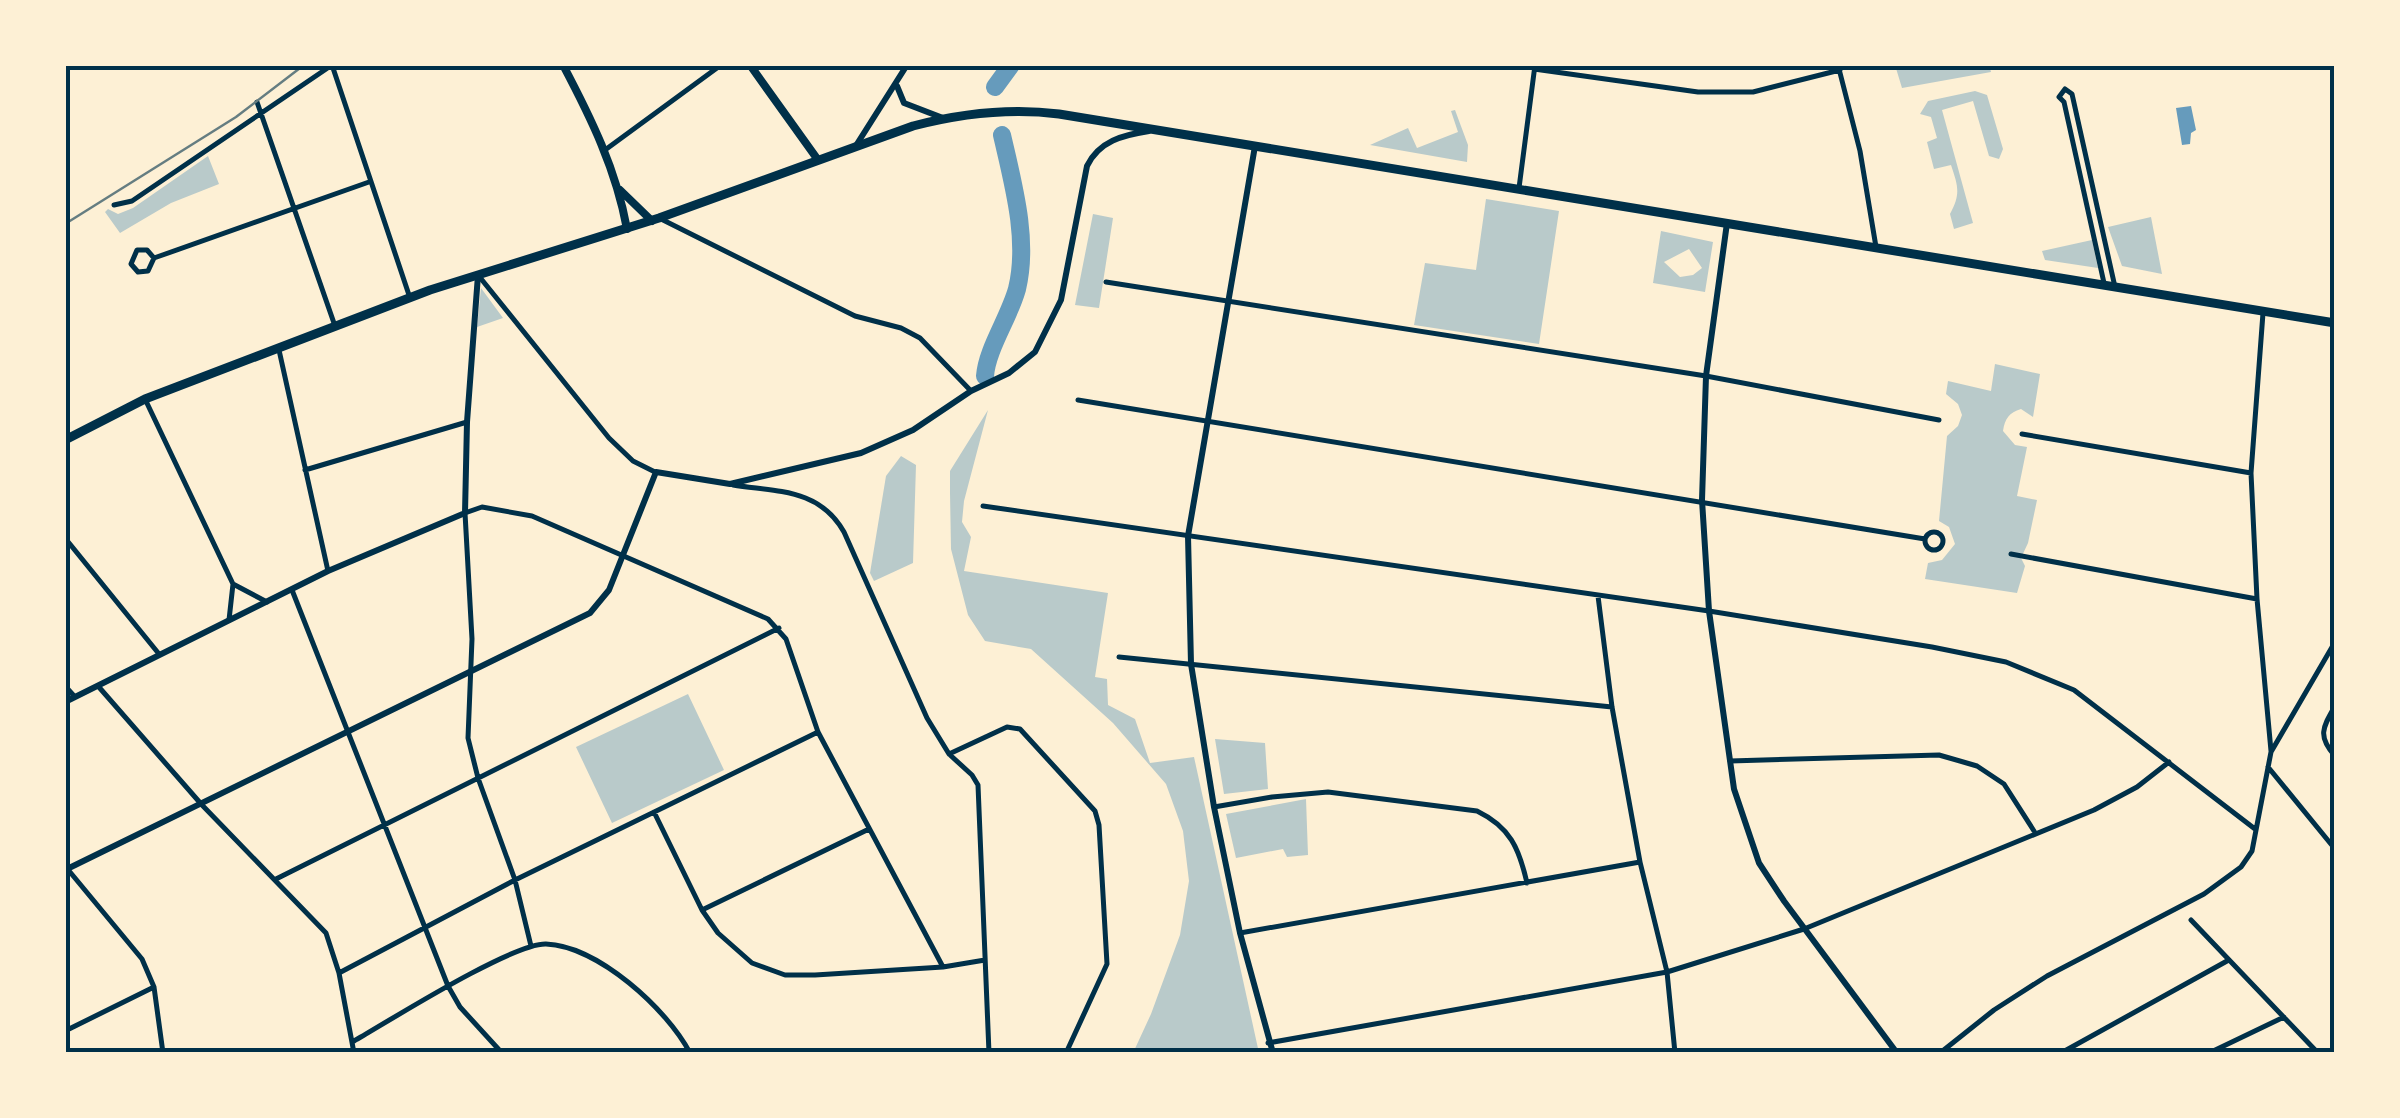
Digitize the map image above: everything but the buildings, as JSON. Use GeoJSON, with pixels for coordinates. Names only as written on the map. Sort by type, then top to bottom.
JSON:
{"type":"FeatureCollection","features":[{"type":"Feature","properties":{"kind":"highway"},"geometry":{"type":"LineString","coordinates":[[65,440],[144,399],[410,298],[655,219],[856,145],[944,118],[1008,112],[1052,112],[2335,323]]}},
{"type":"Feature","properties":{"kind":"main road"},"geometry":{"type":"LineString","coordinates":[[563,65],[605,150],[620,190],[627,228]]}},
{"type":"Feature","properties":{"kind":"main road"},"geometry":{"type":"LineString","coordinates":[[750,65],[818,160]]}},
{"type":"Feature","properties":{"kind":"main road"},"geometry":{"type":"LineString","coordinates":[[620,190],[655,219]]}},
{"type":"Feature","properties":{"kind":"street"},"geometry":{"type":"LineString","coordinates":[[114,205],[132,202],[332,65],[410,298]]}},
{"type":"Feature","properties":{"kind":"street"},"geometry":{"type":"LineString","coordinates":[[605,150],[721,65]]}},
{"type":"Feature","properties":{"kind":"street"},"geometry":{"type":"LineString","coordinates":[[856,145],[907,65]]}},
{"type":"Feature","properties":{"kind":"street"},"geometry":{"type":"LineString","coordinates":[[1519,188],[1535,67],[1698,92],[1752,92],[1839,68],[1860,152],[1876,247]]}},
{"type":"Feature","properties":{"kind":"street"},"geometry":{"type":"LineString","coordinates":[[898,80],[896,89],[904,104],[944,118]]}},
{"type":"Feature","properties":{"kind":"street"},"geometry":{"type":"LineString","coordinates":[[2110,286],[2089,207],[2079,145],[2072,94],[2062,89],[2059,97],[2079,145],[2097,206],[2110,286]]}},
{"type":"Feature","properties":{"kind":"street"},"geometry":{"type":"LineString","coordinates":[[257,102],[335,326]]}},
{"type":"Feature","properties":{"kind":"street"},"geometry":{"type":"LineString","coordinates":[[730,484],[880,447],[1009,373],[1035,352],[1061,300],[1087,166],[1093,154],[1107,142],[1152,131]]}},
{"type":"Feature","properties":{"kind":"street"},"geometry":{"type":"LineString","coordinates":[[1254,146],[1188,536],[1191,664],[1214,806],[1240,933],[1272,1053]]}},
{"type":"Feature","properties":{"kind":"street"},"geometry":{"type":"LineString","coordinates":[[154,258],[148,250],[137,250],[131,264],[138,272],[148,272],[154,258],[370,182]]}},
{"type":"Feature","properties":{"kind":"street"},"geometry":{"type":"LineString","coordinates":[[2089,207],[2097,206]]}},
{"type":"Feature","properties":{"kind":"street"},"geometry":{"type":"LineString","coordinates":[[655,219],[855,316],[900,328],[920,338],[972,391]]}},
{"type":"Feature","properties":{"kind":"street"},"geometry":{"type":"LineString","coordinates":[[1727,222],[1706,376],[1702,500],[1709,612],[1740,814],[1759,864],[1897,1053]]}},
{"type":"Feature","properties":{"kind":"street"},"geometry":{"type":"LineString","coordinates":[[478,275],[467,422],[466,513],[472,639],[468,738],[478,778],[515,880],[531,946]]}},
{"type":"Feature","properties":{"kind":"street"},"geometry":{"type":"LineString","coordinates":[[478,275],[609,438],[633,460],[656,472],[811,498],[830,510],[844,532],[927,718],[949,754],[972,775],[980,798],[989,1053]]}},
{"type":"Feature","properties":{"kind":"street"},"geometry":{"type":"LineString","coordinates":[[1106,282],[1706,376],[1938,420]]}},
{"type":"Feature","properties":{"kind":"street"},"geometry":{"type":"LineString","coordinates":[[1940,1053],[1994,1010],[2047,976],[2224,882],[2252,850],[2271,752],[2257,599],[2251,473],[2263,310]]}},
{"type":"Feature","properties":{"kind":"street"},"geometry":{"type":"LineString","coordinates":[[278,347],[328,571]]}},
{"type":"Feature","properties":{"kind":"street"},"geometry":{"type":"LineString","coordinates":[[144,399],[232,584],[228,620]]}},
{"type":"Feature","properties":{"kind":"street"},"geometry":{"type":"LineString","coordinates":[[1078,400],[1925,539]]}},
{"type":"Feature","properties":{"kind":"street"},"geometry":{"type":"LineString","coordinates":[[305,470],[467,422]]}},
{"type":"Feature","properties":{"kind":"street"},"geometry":{"type":"LineString","coordinates":[[2022,434],[2251,473]]}},
{"type":"Feature","properties":{"kind":"street"},"geometry":{"type":"LineString","coordinates":[[163,1053],[154,987],[142,958],[66,868],[590,613],[609,590],[656,472]]}},
{"type":"Feature","properties":{"kind":"street"},"geometry":{"type":"LineString","coordinates":[[982,506],[1709,612],[2006,662],[2074,690],[2255,829]]}},
{"type":"Feature","properties":{"kind":"street"},"geometry":{"type":"LineString","coordinates":[[65,702],[328,571],[466,513],[482,508],[532,516],[768,619],[779,628],[818,732],[943,966]]}},
{"type":"Feature","properties":{"kind":"street"},"geometry":{"type":"LineString","coordinates":[[65,538],[159,654]]}},
{"type":"Feature","properties":{"kind":"street"},"geometry":{"type":"LineString","coordinates":[[2011,554],[2257,599]]}},
{"type":"Feature","properties":{"kind":"street"},"geometry":{"type":"LineString","coordinates":[[232,584],[267,602]]}},
{"type":"Feature","properties":{"kind":"street"},"geometry":{"type":"LineString","coordinates":[[292,590],[448,986],[460,1007],[502,1053]]}},
{"type":"Feature","properties":{"kind":"street"},"geometry":{"type":"LineString","coordinates":[[1598,596],[1612,707],[1640,862],[1667,972],[1676,1053]]}},
{"type":"Feature","properties":{"kind":"street"},"geometry":{"type":"LineString","coordinates":[[276,878],[779,628]]}},
{"type":"Feature","properties":{"kind":"street"},"geometry":{"type":"LineString","coordinates":[[2271,752],[2335,642]]}},
{"type":"Feature","properties":{"kind":"street"},"geometry":{"type":"LineString","coordinates":[[1119,657],[1612,707]]}},
{"type":"Feature","properties":{"kind":"street"},"geometry":{"type":"LineString","coordinates":[[65,686],[74,697]]}},
{"type":"Feature","properties":{"kind":"street"},"geometry":{"type":"LineString","coordinates":[[98,686],[202,804],[326,933],[340,973],[354,1053]]}},
{"type":"Feature","properties":{"kind":"street"},"geometry":{"type":"LineString","coordinates":[[2335,706],[2323,733],[2324,744],[2335,756]]}},
{"type":"Feature","properties":{"kind":"street"},"geometry":{"type":"LineString","coordinates":[[949,754],[1013,727],[1026,734],[1095,811],[1107,964],[1066,1053]]}},
{"type":"Feature","properties":{"kind":"street"},"geometry":{"type":"LineString","coordinates":[[340,973],[515,880],[818,732]]}},
{"type":"Feature","properties":{"kind":"street"},"geometry":{"type":"LineString","coordinates":[[1730,761],[1939,755],[1978,766],[2004,784],[2035,832]]}},
{"type":"Feature","properties":{"kind":"street"},"geometry":{"type":"LineString","coordinates":[[1268,1043],[1667,972],[1804,929],[2094,810],[2137,788],[2169,762]]}},
{"type":"Feature","properties":{"kind":"street"},"geometry":{"type":"LineString","coordinates":[[2268,767],[2335,849]]}},
{"type":"Feature","properties":{"kind":"street"},"geometry":{"type":"LineString","coordinates":[[1214,806],[1328,792],[1477,811],[1496,820],[1514,841],[1527,883]]}},
{"type":"Feature","properties":{"kind":"street"},"geometry":{"type":"LineString","coordinates":[[654,812],[702,910],[735,951],[764,969],[785,975],[816,975],[985,960]]}},
{"type":"Feature","properties":{"kind":"street"},"geometry":{"type":"LineString","coordinates":[[702,910],[869,828]]}},
{"type":"Feature","properties":{"kind":"street"},"geometry":{"type":"LineString","coordinates":[[1240,933],[1640,862]]}},
{"type":"Feature","properties":{"kind":"street"},"geometry":{"type":"LineString","coordinates":[[2192,920],[2318,1053]]}},
{"type":"Feature","properties":{"kind":"street"},"geometry":{"type":"LineString","coordinates":[[354,1041],[448,986],[531,946],[547,944],[593,958],[618,974],[668,1021],[690,1053]]}},
{"type":"Feature","properties":{"kind":"street"},"geometry":{"type":"LineString","coordinates":[[2060,1053],[2227,961]]}},
{"type":"Feature","properties":{"kind":"street"},"geometry":{"type":"LineString","coordinates":[[65,1032],[154,987]]}},
{"type":"Feature","properties":{"kind":"street"},"geometry":{"type":"LineString","coordinates":[[2208,1053],[2284,1017]]}},
{"type":"Feature","properties":{"kind":"shaded area"},"geometry":{"type":"Polygon","coordinates":[[[1895,65],[1989,65],[1991,72],[1902,88],[1895,65]]]}},
{"type":"Feature","properties":{"kind":"shaded area"},"geometry":{"type":"Polygon","coordinates":[[[1975,91],[1987,95],[2003,149],[1999,159],[1989,156],[1973,101],[1942,110],[1973,223],[1954,229],[1950,214],[1957,190],[1951,165],[1934,169],[1927,142],[1937,138],[1931,117],[1920,114],[1928,101],[1975,91]]]}},
{"type":"Feature","properties":{"kind":"shaded area"},"geometry":{"type":"Polygon","coordinates":[[[1455,110],[1468,145],[1467,162],[1370,145],[1408,128],[1417,148],[1458,132],[1451,111],[1455,110]]]}},
{"type":"Feature","properties":{"kind":"shaded area"},"geometry":{"type":"Polygon","coordinates":[[[208,156],[219,184],[171,203],[120,233],[105,212],[108,209],[118,214],[133,208],[208,156]]]}},
{"type":"Feature","properties":{"kind":"shaded area"},"geometry":{"type":"Polygon","coordinates":[[[1486,199],[1559,211],[1539,344],[1414,325],[1425,263],[1476,270],[1486,199]]]}},
{"type":"Feature","properties":{"kind":"shaded area"},"geometry":{"type":"Polygon","coordinates":[[[1093,214],[1113,218],[1099,308],[1075,305],[1093,214]]]}},
{"type":"Feature","properties":{"kind":"shaded area"},"geometry":{"type":"Polygon","coordinates":[[[2151,217],[2162,274],[2122,266],[2108,227],[2151,217]]]}},
{"type":"Feature","properties":{"kind":"shaded area"},"geometry":{"type":"Polygon","coordinates":[[[1661,231],[1713,242],[1705,292],[1653,283],[1661,231]],[[1689,249],[1664,262],[1680,277],[1693,275],[1702,268],[1689,249]]]}},
{"type":"Feature","properties":{"kind":"shaded area"},"geometry":{"type":"Polygon","coordinates":[[[2092,240],[2098,268],[2045,260],[2042,251],[2092,240]]]}},
{"type":"Feature","properties":{"kind":"shaded area"},"geometry":{"type":"Polygon","coordinates":[[[481,288],[503,318],[477,327],[481,288]]]}},
{"type":"Feature","properties":{"kind":"shaded area"},"geometry":{"type":"Polygon","coordinates":[[[1995,364],[2040,374],[2033,417],[2021,409],[2008,417],[2003,431],[2015,445],[2027,447],[2017,496],[2037,500],[2021,558],[2025,566],[2017,593],[1925,579],[1928,563],[1942,560],[1955,544],[1949,527],[1939,521],[1947,436],[1958,426],[1962,415],[1958,404],[1946,394],[1948,381],[1991,391],[1995,364]]]}},
{"type":"Feature","properties":{"kind":"shaded area"},"geometry":{"type":"Polygon","coordinates":[[[988,410],[964,501],[962,522],[971,537],[964,571],[1108,593],[1095,677],[1107,679],[1108,705],[1135,719],[1150,763],[1194,757],[1259,1053],[1133,1053],[1180,935],[1189,881],[1183,831],[1166,784],[1113,723],[1031,649],[985,641],[968,615],[951,549],[950,471],[988,410]]]}},
{"type":"Feature","properties":{"kind":"shaded area"},"geometry":{"type":"Polygon","coordinates":[[[901,456],[916,465],[913,563],[874,581],[870,573],[886,476],[901,456]]]}},
{"type":"Feature","properties":{"kind":"shaded area"},"geometry":{"type":"Polygon","coordinates":[[[688,694],[724,770],[612,823],[576,747],[688,694]]]}},
{"type":"Feature","properties":{"kind":"shaded area"},"geometry":{"type":"Polygon","coordinates":[[[1215,739],[1265,743],[1268,789],[1224,794],[1215,739]]]}},
{"type":"Feature","properties":{"kind":"shaded area"},"geometry":{"type":"Polygon","coordinates":[[[1306,799],[1308,855],[1287,857],[1283,849],[1236,858],[1226,814],[1306,799]]]}},
{"type":"Feature","properties":{"kind":"water"},"geometry":{"type":"Polygon","coordinates":[[[2191,106],[2196,130],[2191,133],[2190,144],[2182,145],[2176,108],[2191,106]]]}},
{"type":"Feature","properties":{"kind":"waterway"},"geometry":{"type":"LineString","coordinates":[[995,87],[1011,65]]}},
{"type":"Feature","properties":{"kind":"waterway"},"geometry":{"type":"LineString","coordinates":[[985,376],[1017,289],[1020,270],[1018,212],[1002,135]]}},
{"type":"Feature","properties":{"kind":"railway"},"geometry":{"type":"LineString","coordinates":[[65,224],[236,117],[304,65]]}}]}
